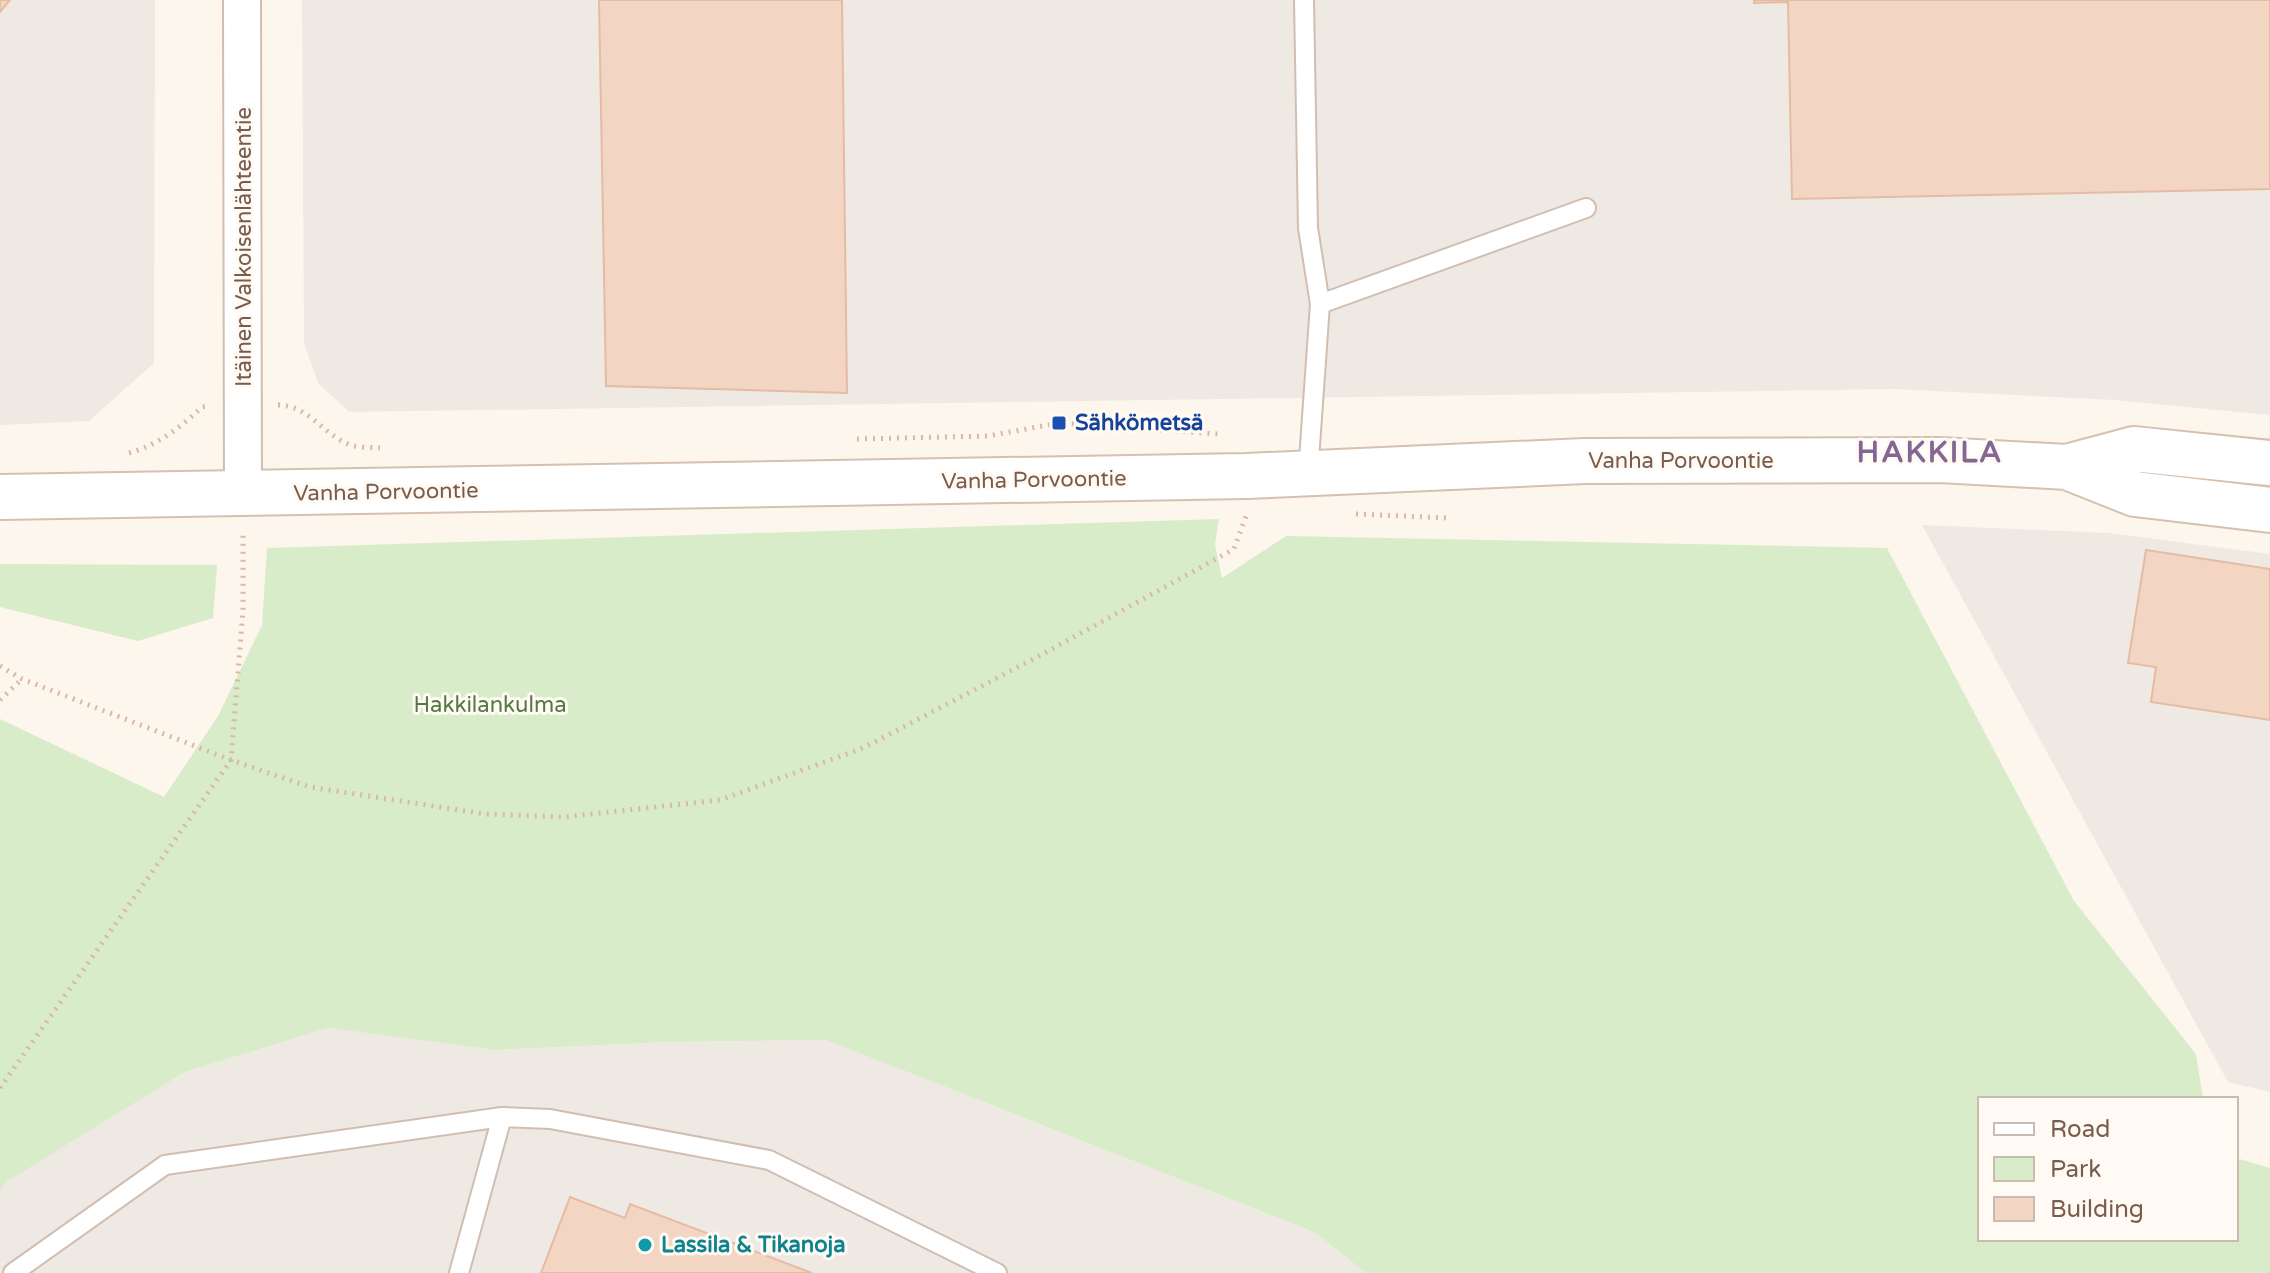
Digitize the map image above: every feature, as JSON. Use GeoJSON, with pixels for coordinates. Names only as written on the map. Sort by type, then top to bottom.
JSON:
{"type":"FeatureCollection","features":[{"type":"Feature","properties":{"kind":"main road","name":"Vanha Porvoontie"},"geometry":{"type":"LineString","coordinates":[[0,497],[1308,474],[1585,461],[1940,460],[2067,467],[2134,449],[2270,463]]}},
{"type":"Feature","properties":{"kind":"main road","name":"Vanha Porvoontie"},"geometry":{"type":"LineString","coordinates":[[2067,467],[2135,494],[2270,510]]}},
{"type":"Feature","properties":{"kind":"street","name":"Itäinen Valkoisenlähteentie"},"geometry":{"type":"LineString","coordinates":[[242,0],[243,494]]}},
{"type":"Feature","properties":{"kind":"lane"},"geometry":{"type":"LineString","coordinates":[[1304,0],[1308,228],[1320,304],[1308,474]]}},
{"type":"Feature","properties":{"kind":"lane"},"geometry":{"type":"LineString","coordinates":[[1320,304],[1586,208]]}},
{"type":"Feature","properties":{"kind":"lane"},"geometry":{"type":"LineString","coordinates":[[13,1273],[165,1165],[502,1117],[550,1119],[769,1160],[997,1273]]}},
{"type":"Feature","properties":{"kind":"lane"},"geometry":{"type":"LineString","coordinates":[[459,1273],[502,1117]]}},
{"type":"Feature","properties":{"kind":"path"},"geometry":{"type":"LineString","coordinates":[[127,454],[148,448],[202,407],[286,405],[305,413],[349,445],[389,449]]}},
{"type":"Feature","properties":{"kind":"path"},"geometry":{"type":"LineString","coordinates":[[845,440],[988,436],[1059,423],[1230,435]]}},
{"type":"Feature","properties":{"kind":"path"},"geometry":{"type":"LineString","coordinates":[[0,1088],[231,760],[243,610],[243,494]]}},
{"type":"Feature","properties":{"kind":"path"},"geometry":{"type":"LineString","coordinates":[[0,666],[22,679],[231,760],[310,787],[485,814],[564,817],[720,800],[863,748],[1192,573],[1234,549],[1248,510]]}},
{"type":"Feature","properties":{"kind":"path"},"geometry":{"type":"LineString","coordinates":[[0,700],[22,679]]}},
{"type":"Feature","properties":{"kind":"shaded area"},"geometry":{"type":"Polygon","coordinates":[[[0,0],[155,0],[154,363],[89,421],[0,425],[0,0]]]}},
{"type":"Feature","properties":{"kind":"shaded area"},"geometry":{"type":"Polygon","coordinates":[[[302,0],[2270,0],[2270,415],[2114,400],[1894,389],[349,412],[318,383],[304,343],[302,0]]]}},
{"type":"Feature","properties":{"kind":"shaded area"},"geometry":{"type":"Polygon","coordinates":[[[1922,525],[2109,533],[2270,554],[2270,1092],[2228,1082],[1922,525]]]}},
{"type":"Feature","properties":{"kind":"shaded area"},"geometry":{"type":"Polygon","coordinates":[[[328,1028],[494,1050],[669,1042],[826,1040],[1314,1232],[1366,1273],[0,1273],[0,1190],[8,1181],[185,1072],[328,1028]]]}},
{"type":"Feature","properties":{"kind":"green space","name":"Hakkilankulma"},"geometry":{"type":"Polygon","coordinates":[[[1219,519],[1215,544],[1222,578],[1286,536],[1887,548],[2074,901],[2196,1054],[2203,1097],[1978,1097],[1978,1241],[2238,1241],[2238,1159],[2270,1168],[2270,1273],[1366,1273],[1314,1232],[826,1040],[669,1042],[494,1050],[328,1028],[185,1072],[8,1181],[0,1190],[0,719],[164,797],[218,716],[262,625],[267,548],[1219,519]]]}},
{"type":"Feature","properties":{"kind":"green space"},"geometry":{"type":"Polygon","coordinates":[[[0,564],[217,565],[213,618],[138,641],[0,607],[0,564]]]}},
{"type":"Feature","properties":{"kind":"building"},"geometry":{"type":"Polygon","coordinates":[[[0,0],[10,0],[0,12],[0,0]]]}},
{"type":"Feature","properties":{"kind":"building"},"geometry":{"type":"Polygon","coordinates":[[[599,0],[842,0],[847,393],[606,386],[599,0]]]}},
{"type":"Feature","properties":{"kind":"building"},"geometry":{"type":"Polygon","coordinates":[[[1754,0],[2270,0],[2270,189],[1792,199],[1788,2],[1754,3],[1754,0]]]}},
{"type":"Feature","properties":{"kind":"building"},"geometry":{"type":"Polygon","coordinates":[[[2146,550],[2270,569],[2270,720],[2151,702],[2156,667],[2128,663],[2146,550]]]}},
{"type":"Feature","properties":{"kind":"building","name":"Lassila & Tikanoja"},"geometry":{"type":"Polygon","coordinates":[[[570,1197],[625,1218],[630,1204],[812,1273],[541,1273],[570,1197]]]}},
{"type":"Feature","properties":{"kind":"place","name":"Sähkömetsä"},"geometry":{"type":"Point","coordinates":[1059,423]}},
{"type":"Feature","properties":{"kind":"place","name":"Lassila & Tikanoja"},"geometry":{"type":"Point","coordinates":[645,1245]}},
{"type":"Feature","properties":{"kind":"district","name":"HAKKILA"},"geometry":{"type":"Point","coordinates":[1930,452]}}]}
